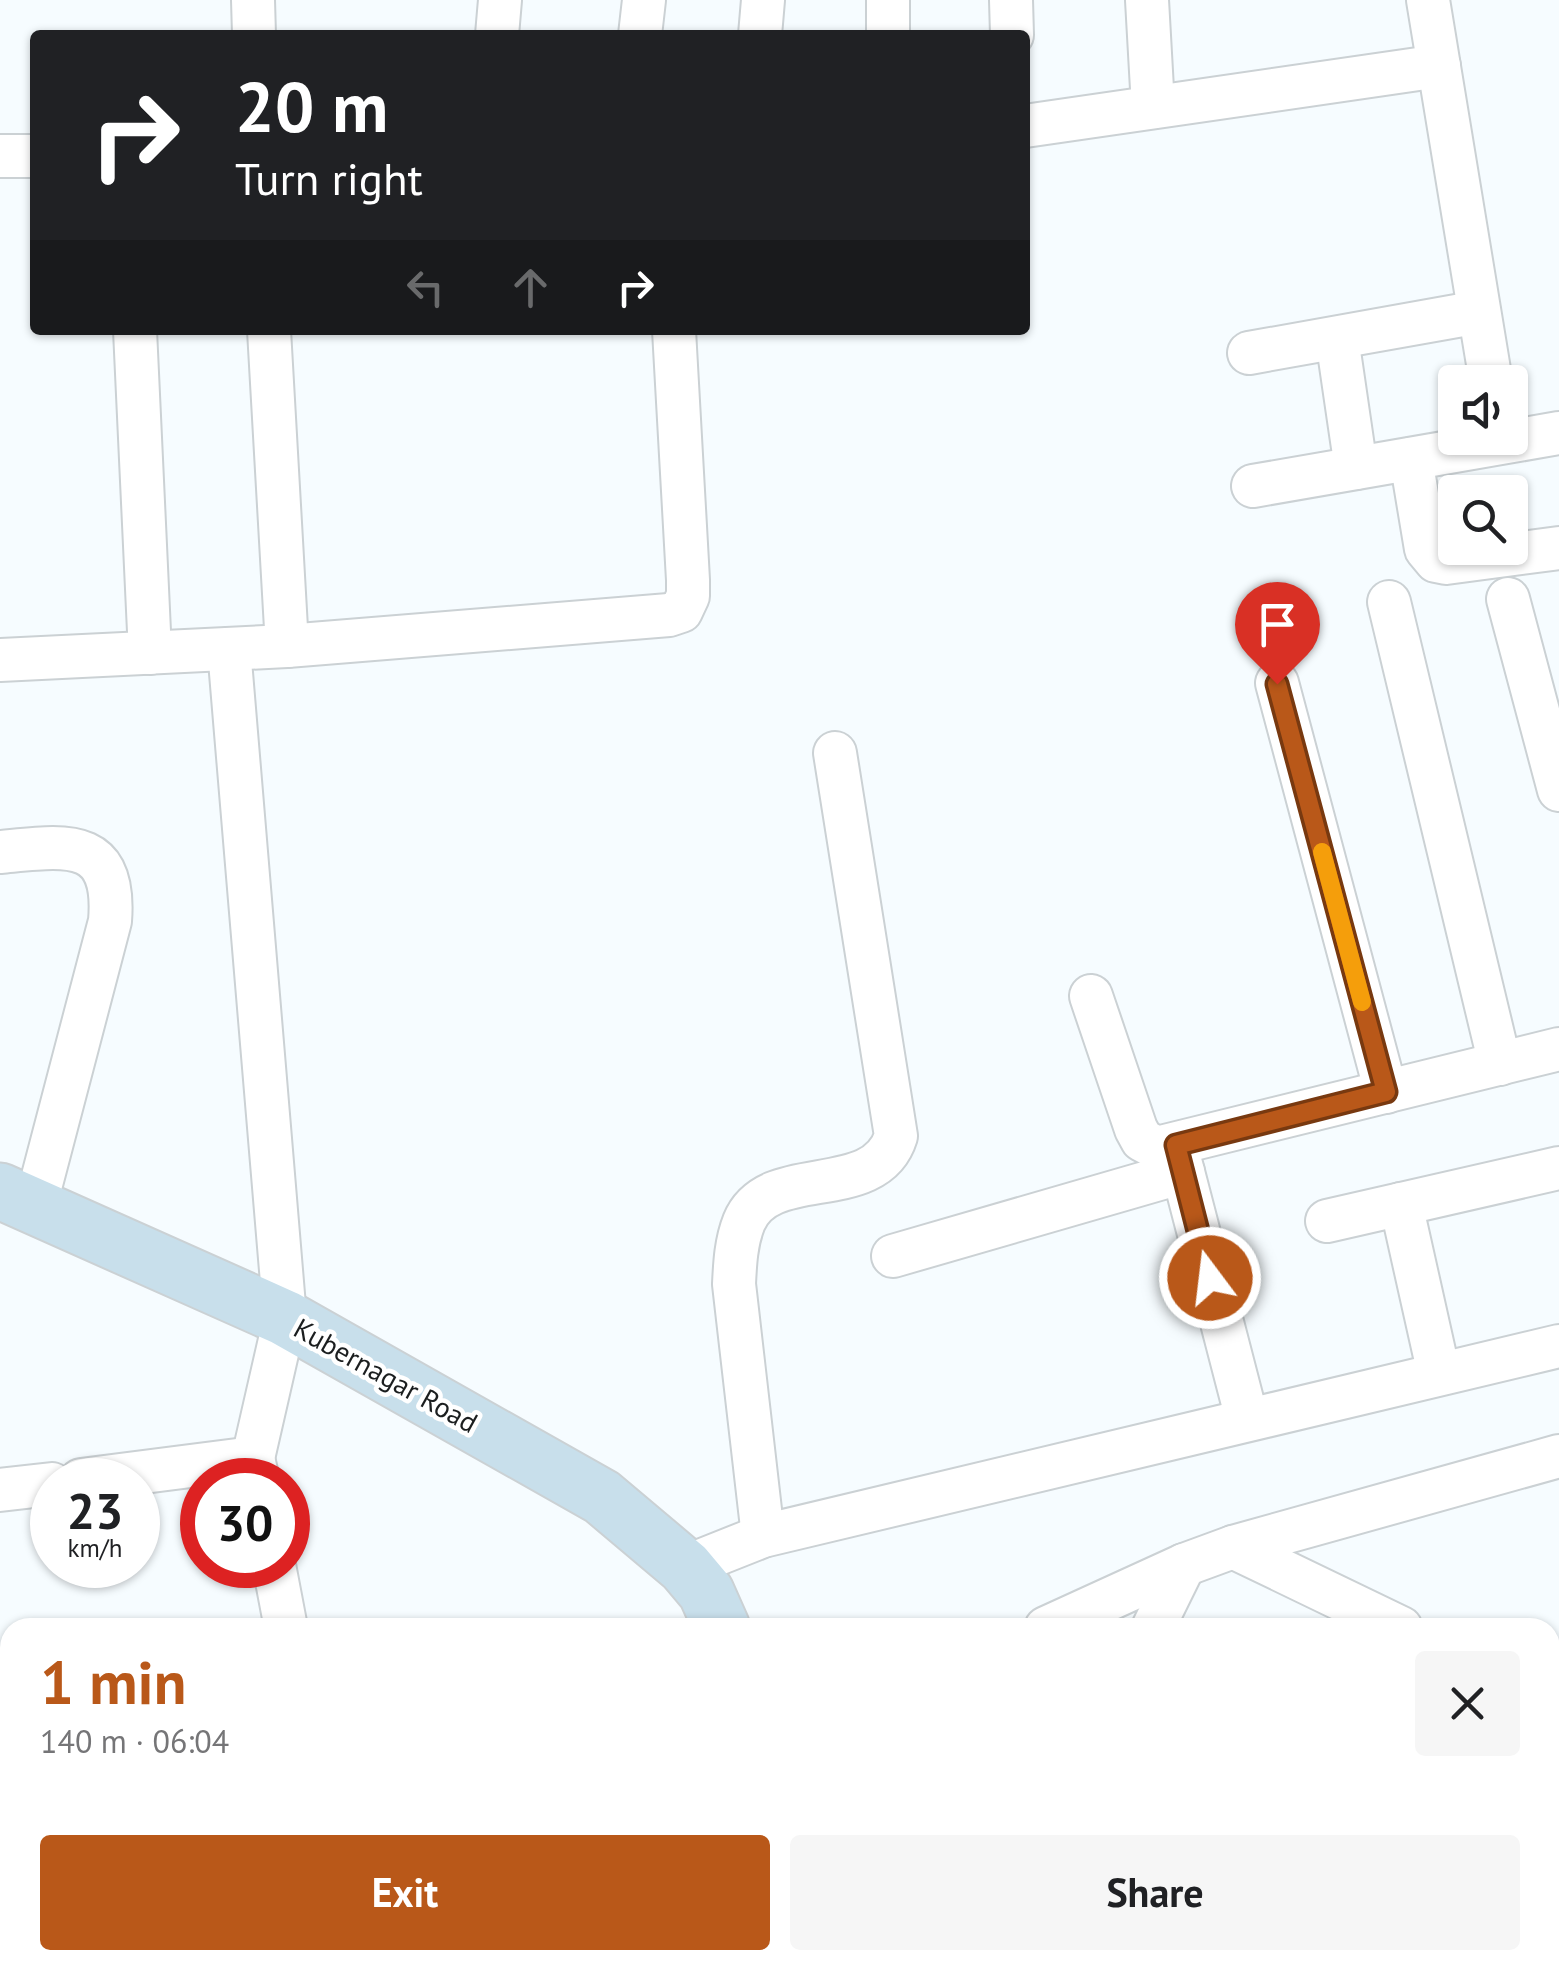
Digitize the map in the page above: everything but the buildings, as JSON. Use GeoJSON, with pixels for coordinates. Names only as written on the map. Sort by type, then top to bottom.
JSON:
{"type":"FeatureCollection","features":[{"type":"Feature","properties":{"kind":"street"},"geometry":{"type":"LineString","coordinates":[[252,0],[254,30]]}},
{"type":"Feature","properties":{"kind":"street"},"geometry":{"type":"LineString","coordinates":[[497,30],[500,0]]}},
{"type":"Feature","properties":{"kind":"street"},"geometry":{"type":"LineString","coordinates":[[641,30],[644,0]]}},
{"type":"Feature","properties":{"kind":"street"},"geometry":{"type":"LineString","coordinates":[[760,30],[763,0]]}},
{"type":"Feature","properties":{"kind":"street"},"geometry":{"type":"LineString","coordinates":[[888,0],[888,30]]}},
{"type":"Feature","properties":{"kind":"street"},"geometry":{"type":"LineString","coordinates":[[1011,0],[1012,30]]}},
{"type":"Feature","properties":{"kind":"street"},"geometry":{"type":"LineString","coordinates":[[1147,0],[1153,107]]}},
{"type":"Feature","properties":{"kind":"street"},"geometry":{"type":"LineString","coordinates":[[1428,0],[1488,365]]}},
{"type":"Feature","properties":{"kind":"street"},"geometry":{"type":"LineString","coordinates":[[1030,125],[1439,66]]}},
{"type":"Feature","properties":{"kind":"street"},"geometry":{"type":"LineString","coordinates":[[0,156],[30,156]]}},
{"type":"Feature","properties":{"kind":"street"},"geometry":{"type":"LineString","coordinates":[[1249,353],[1479,312]]}},
{"type":"Feature","properties":{"kind":"street"},"geometry":{"type":"LineString","coordinates":[[135,335],[150,653]]}},
{"type":"Feature","properties":{"kind":"street"},"geometry":{"type":"LineString","coordinates":[[269,335],[287,646]]}},
{"type":"Feature","properties":{"kind":"street"},"geometry":{"type":"LineString","coordinates":[[0,660],[287,646],[669,616],[681,610],[688,596],[674,335]]}},
{"type":"Feature","properties":{"kind":"street"},"geometry":{"type":"LineString","coordinates":[[1337,338],[1356,468]]}},
{"type":"Feature","properties":{"kind":"street"},"geometry":{"type":"LineString","coordinates":[[1528,437],[1559,433]]}},
{"type":"Feature","properties":{"kind":"street"},"geometry":{"type":"LineString","coordinates":[[1253,486],[1438,453]]}},
{"type":"Feature","properties":{"kind":"street"},"geometry":{"type":"LineString","coordinates":[[1411,459],[1426,549],[1436,562],[1559,548]]}},
{"type":"Feature","properties":{"kind":"street"},"geometry":{"type":"LineString","coordinates":[[1508,599],[1559,790]]}},
{"type":"Feature","properties":{"kind":"street"},"geometry":{"type":"LineString","coordinates":[[1388,602],[1500,1064]]}},
{"type":"Feature","properties":{"kind":"street"},"geometry":{"type":"LineString","coordinates":[[229,649],[285,1318],[257,1458]]}},
{"type":"Feature","properties":{"kind":"street"},"geometry":{"type":"LineString","coordinates":[[1277,684],[1386,1092]]}},
{"type":"Feature","properties":{"kind":"street"},"geometry":{"type":"LineString","coordinates":[[763,1536],[734,1284],[736,1249],[744,1220],[756,1204],[773,1193],[866,1171],[892,1151],[896,1136],[835,753]]}},
{"type":"Feature","properties":{"kind":"street"},"geometry":{"type":"LineString","coordinates":[[0,852],[75,848],[90,854],[101,864],[112,897],[110,921],[18,1199]]}},
{"type":"Feature","properties":{"kind":"street"},"geometry":{"type":"LineString","coordinates":[[1091,996],[1142,1140],[1180,1158]]}},
{"type":"Feature","properties":{"kind":"street"},"geometry":{"type":"LineString","coordinates":[[893,1256],[1386,1092],[1559,1049]]}},
{"type":"Feature","properties":{"kind":"street"},"geometry":{"type":"LineString","coordinates":[[1180,1158],[1248,1419]]}},
{"type":"Feature","properties":{"kind":"street"},"geometry":{"type":"LineString","coordinates":[[1327,1221],[1559,1168]]}},
{"type":"Feature","properties":{"kind":"street","name":"Kubernagar Road"},"geometry":{"type":"LineString","coordinates":[[18,1199],[285,1318],[602,1497],[685,1566],[706,1592],[718,1618]]}},
{"type":"Feature","properties":{"kind":"street"},"geometry":{"type":"LineString","coordinates":[[1401,1204],[1439,1374]]}},
{"type":"Feature","properties":{"kind":"street"},"geometry":{"type":"LineString","coordinates":[[685,1566],[763,1536],[1559,1346]]}},
{"type":"Feature","properties":{"kind":"street"},"geometry":{"type":"LineString","coordinates":[[1068,1618],[1233,1547],[1548,1467]]}},
{"type":"Feature","properties":{"kind":"street"},"geometry":{"type":"LineString","coordinates":[[0,1490],[30,1487]]}},
{"type":"Feature","properties":{"kind":"street"},"geometry":{"type":"LineString","coordinates":[[1233,1547],[1379,1618]]}},
{"type":"Feature","properties":{"kind":"street"},"geometry":{"type":"LineString","coordinates":[[1158,1618],[1184,1565]]}},
{"type":"Feature","properties":{"kind":"street"},"geometry":{"type":"LineString","coordinates":[[278,1588],[284,1618]]}},
{"type":"Feature","properties":{"kind":"slow traffic"},"geometry":{"type":"LineString","coordinates":[[1322,852],[1362,1002]]}},
{"type":"Feature","properties":{"kind":"route"},"geometry":{"type":"LineString","coordinates":[[1210,1278],[1176,1145],[1386,1092],[1277,684]]}}]}
